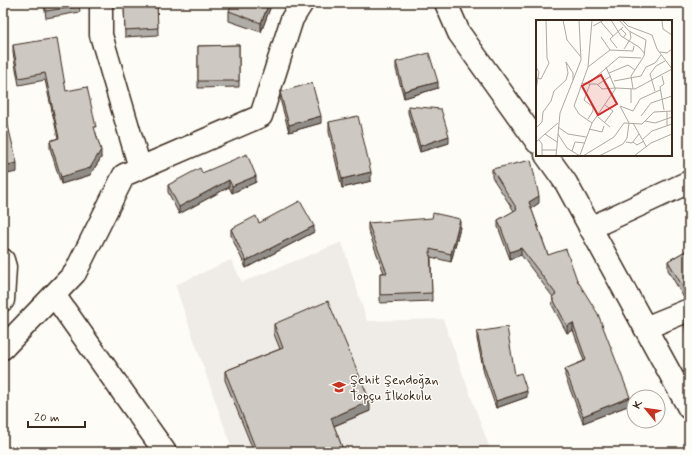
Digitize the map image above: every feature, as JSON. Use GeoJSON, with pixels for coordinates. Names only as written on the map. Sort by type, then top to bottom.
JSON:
{"type":"FeatureCollection","features":[{"type":"Feature","properties":{"kind":"street"},"geometry":{"type":"LineString","coordinates":[[101,3],[101,34],[140,168]]}},
{"type":"Feature","properties":{"kind":"street"},"geometry":{"type":"LineString","coordinates":[[3,348],[76,273],[124,175],[261,116],[292,19],[302,3]]}},
{"type":"Feature","properties":{"kind":"street"},"geometry":{"type":"LineString","coordinates":[[446,3],[459,33],[536,141]]}},
{"type":"Feature","properties":{"kind":"street"},"geometry":{"type":"LineString","coordinates":[[547,156],[566,183],[689,408]]}},
{"type":"Feature","properties":{"kind":"street"},"geometry":{"type":"LineString","coordinates":[[590,228],[689,182]]}},
{"type":"Feature","properties":{"kind":"street"},"geometry":{"type":"LineString","coordinates":[[3,260],[5,268],[3,300]]}},
{"type":"Feature","properties":{"kind":"street"},"geometry":{"type":"LineString","coordinates":[[54,295],[165,452]]}},
{"type":"Feature","properties":{"kind":"street"},"geometry":{"type":"LineString","coordinates":[[645,328],[689,310]]}},
{"type":"Feature","properties":{"kind":"shaded area","name":"Şehit Şendoğan Topçu İlkokulu"},"geometry":{"type":"Polygon","coordinates":[[[342,242],[367,321],[443,319],[491,452],[233,452],[175,285],[231,260],[242,282],[342,242]]]}},
{"type":"Feature","properties":{"kind":"building"},"geometry":{"type":"Polygon","coordinates":[[[45,3],[79,3],[80,6],[46,11],[45,3]]]}},
{"type":"Feature","properties":{"kind":"building"},"geometry":{"type":"Polygon","coordinates":[[[126,3],[157,3],[158,28],[125,30],[124,6],[126,6],[126,3]]]}},
{"type":"Feature","properties":{"kind":"building"},"geometry":{"type":"Polygon","coordinates":[[[232,3],[269,3],[261,23],[229,11],[232,3]]]}},
{"type":"Feature","properties":{"kind":"building"},"geometry":{"type":"Polygon","coordinates":[[[57,38],[66,91],[87,87],[96,127],[94,127],[101,150],[90,168],[61,177],[50,141],[59,138],[45,73],[19,78],[13,45],[57,38]]]}},
{"type":"Feature","properties":{"kind":"building"},"geometry":{"type":"Polygon","coordinates":[[[239,45],[239,81],[198,81],[198,46],[239,45]]]}},
{"type":"Feature","properties":{"kind":"building"},"geometry":{"type":"Polygon","coordinates":[[[429,53],[438,82],[404,91],[396,62],[429,53]]]}},
{"type":"Feature","properties":{"kind":"building"},"geometry":{"type":"Polygon","coordinates":[[[312,83],[321,116],[289,125],[280,92],[312,83]]]}},
{"type":"Feature","properties":{"kind":"building"},"geometry":{"type":"Polygon","coordinates":[[[3,105],[17,163],[3,166],[3,105]]]}},
{"type":"Feature","properties":{"kind":"building"},"geometry":{"type":"Polygon","coordinates":[[[408,106],[441,109],[449,136],[420,146],[408,106]]]}},
{"type":"Feature","properties":{"kind":"building"},"geometry":{"type":"Polygon","coordinates":[[[358,116],[371,172],[342,179],[329,122],[358,116]]]}},
{"type":"Feature","properties":{"kind":"building"},"geometry":{"type":"Polygon","coordinates":[[[247,154],[256,176],[232,186],[229,180],[179,207],[168,185],[200,168],[202,173],[247,154]]]}},
{"type":"Feature","properties":{"kind":"building"},"geometry":{"type":"Polygon","coordinates":[[[531,160],[539,196],[529,202],[548,255],[566,249],[577,280],[598,314],[627,389],[626,399],[583,416],[565,369],[586,360],[573,323],[567,326],[552,297],[556,294],[521,248],[510,252],[498,220],[517,209],[492,169],[531,160]]]}},
{"type":"Feature","properties":{"kind":"building"},"geometry":{"type":"Polygon","coordinates":[[[300,201],[314,226],[246,261],[231,229],[256,216],[259,223],[300,201]]]}},
{"type":"Feature","properties":{"kind":"building"},"geometry":{"type":"Polygon","coordinates":[[[433,213],[460,219],[451,254],[430,249],[432,293],[380,295],[380,273],[387,273],[368,223],[432,218],[433,213]]]}},
{"type":"Feature","properties":{"kind":"building"},"geometry":{"type":"Polygon","coordinates":[[[689,249],[689,289],[684,289],[668,261],[689,249]]]}},
{"type":"Feature","properties":{"kind":"building"},"geometry":{"type":"Polygon","coordinates":[[[328,301],[370,401],[331,418],[344,452],[257,452],[225,371],[283,348],[274,324],[328,301]]]}},
{"type":"Feature","properties":{"kind":"building"},"geometry":{"type":"Polygon","coordinates":[[[689,316],[689,327],[685,318],[689,316]]]}},
{"type":"Feature","properties":{"kind":"building"},"geometry":{"type":"Polygon","coordinates":[[[507,327],[515,375],[521,373],[527,391],[496,401],[484,366],[477,332],[507,327]]]}},
{"type":"Feature","properties":{"kind":"place","name":"Şehit Şendoğan Topçu İlkokulu"},"geometry":{"type":"Point","coordinates":[339,387]}}]}
